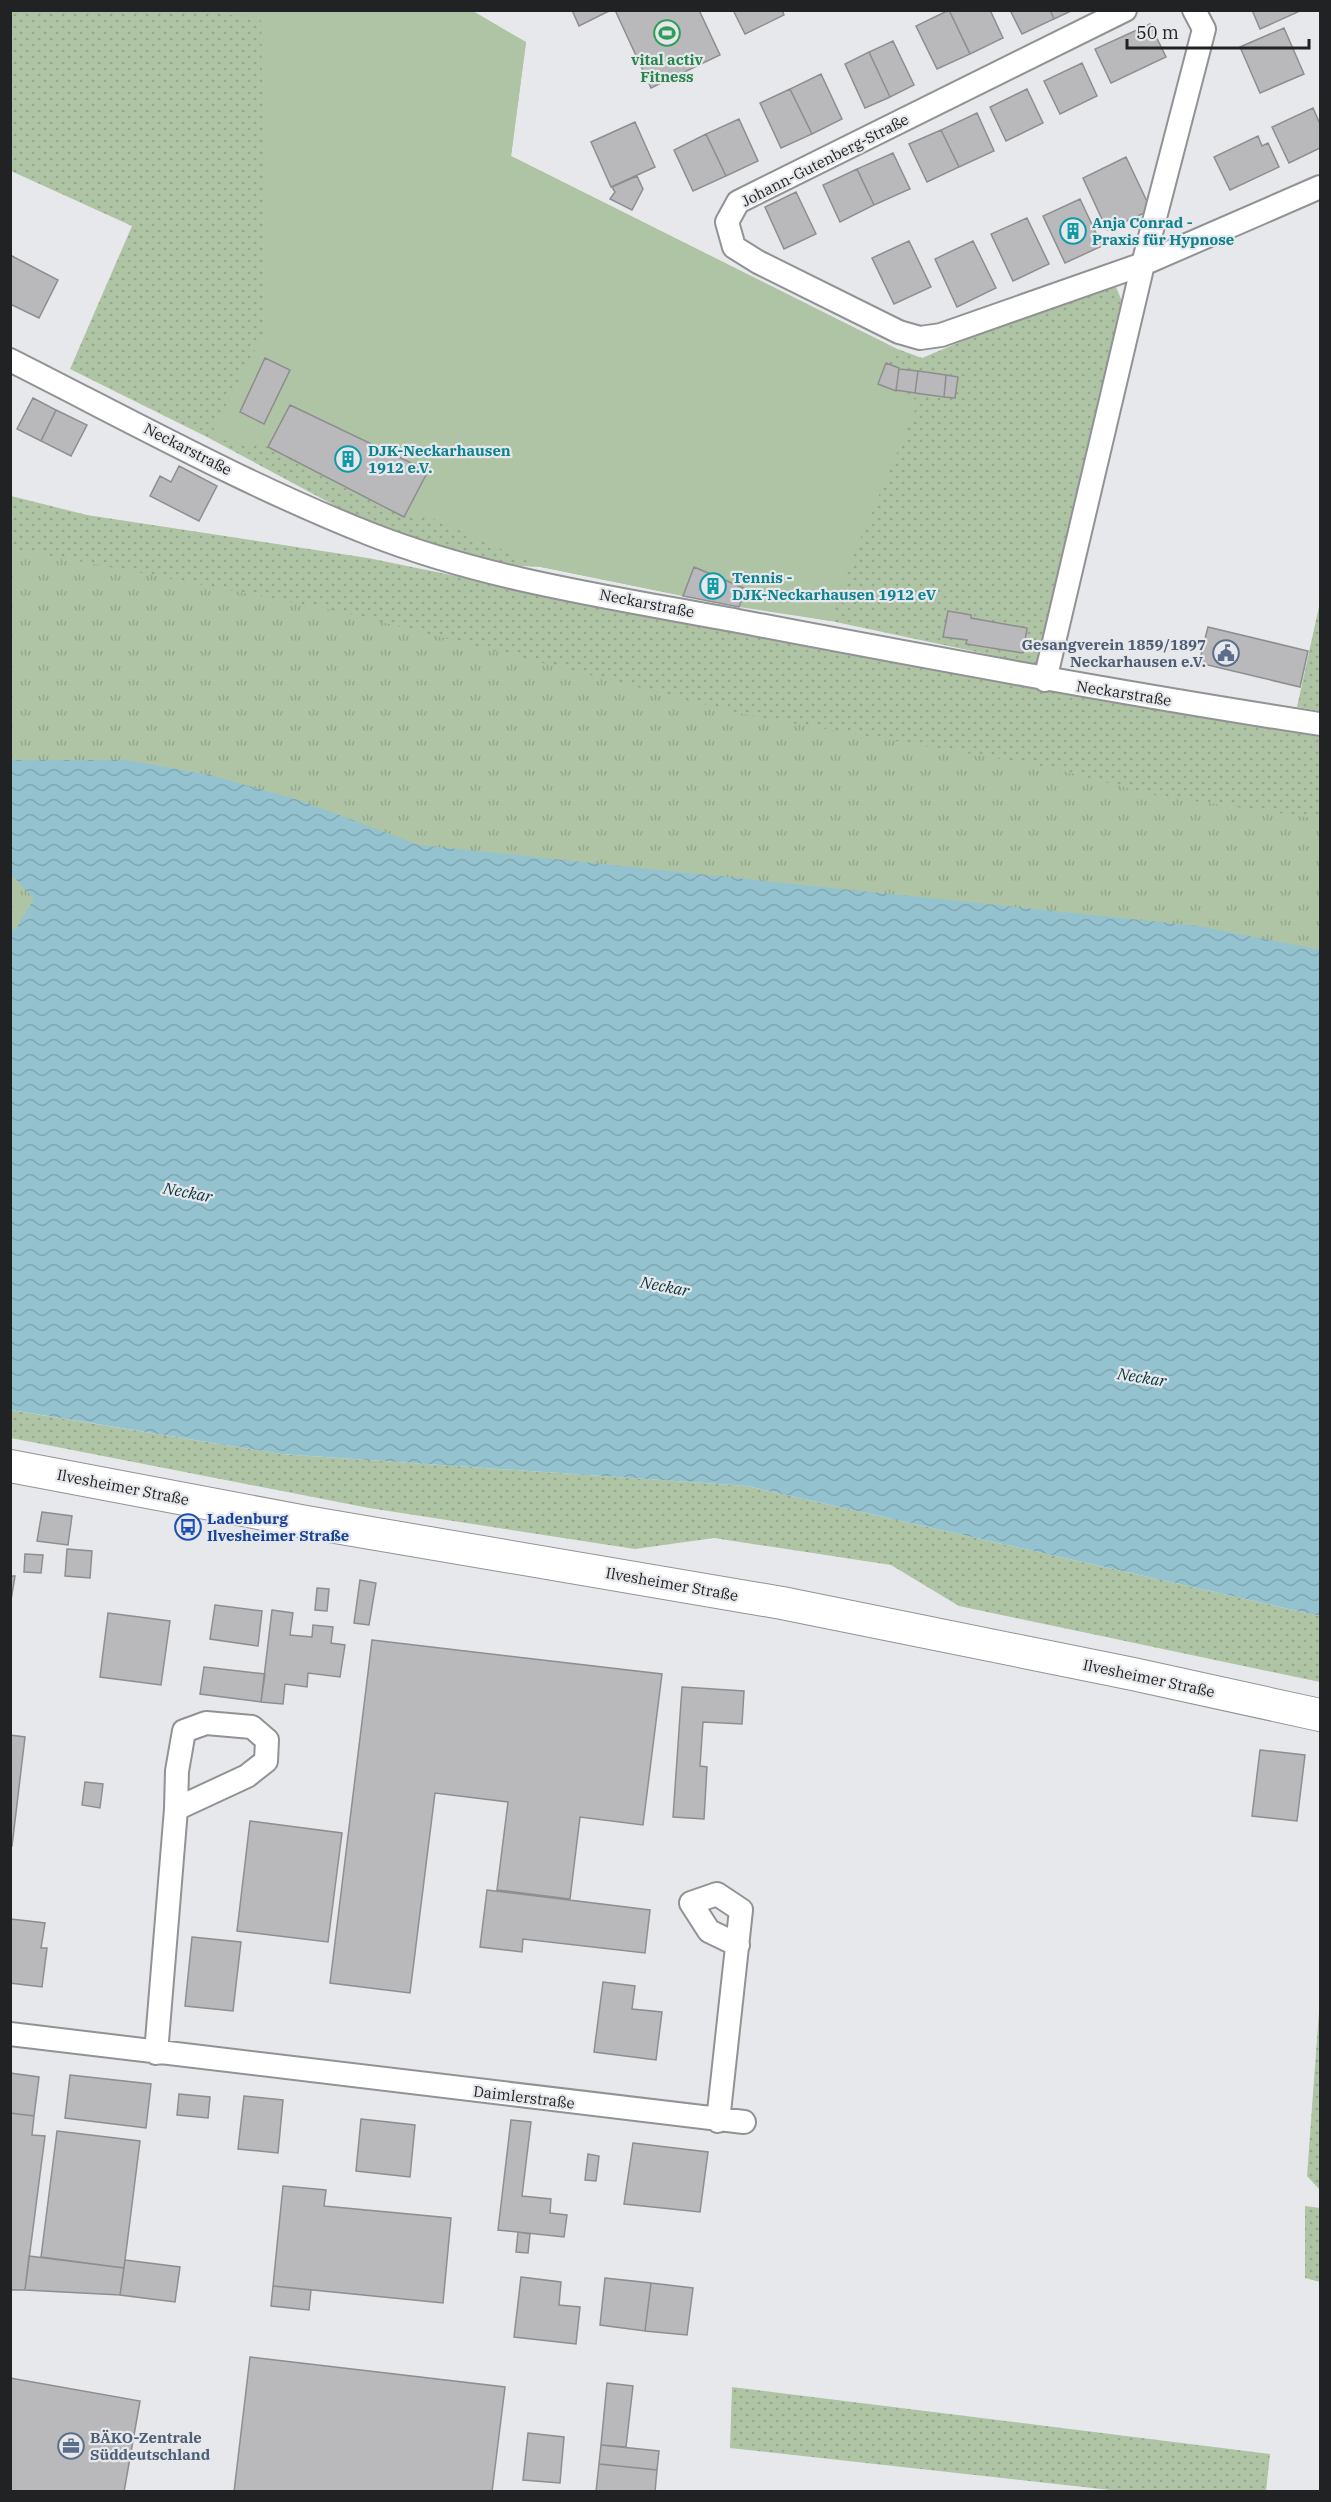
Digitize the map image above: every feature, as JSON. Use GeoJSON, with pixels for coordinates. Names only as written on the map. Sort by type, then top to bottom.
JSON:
{"type":"FeatureCollection","features":[{"type":"Feature","properties":{"kind":"main road","name":"Ilvesheimer Straße"},"geometry":{"type":"LineString","coordinates":[[14,1468],[306,1522],[782,1603],[1133,1674],[1320,1715]]}},
{"type":"Feature","properties":{"kind":"street","name":"Johann-Gutenberg-Straße"},"geometry":{"type":"LineString","coordinates":[[1125,10],[738,202],[728,222],[734,247],[758,262],[899,332],[921,338],[941,335],[1143,264],[1320,187]]}},
{"type":"Feature","properties":{"kind":"street"},"geometry":{"type":"LineString","coordinates":[[1045,680],[1143,264],[1204,29],[1194,10]]}},
{"type":"Feature","properties":{"kind":"street","name":"Neckarstraße"},"geometry":{"type":"LineString","coordinates":[[10,360],[250,480],[371,534],[492,571],[1045,680],[1320,724]]}},
{"type":"Feature","properties":{"kind":"street"},"geometry":{"type":"LineString","coordinates":[[156,2053],[176,1809],[177,1771],[184,1731],[206,1723],[252,1727],[267,1740],[266,1761],[247,1776],[176,1809]]}},
{"type":"Feature","properties":{"kind":"street"},"geometry":{"type":"LineString","coordinates":[[718,2121],[738,1946]]}},
{"type":"Feature","properties":{"kind":"street","name":"Daimlerstraße"},"geometry":{"type":"LineString","coordinates":[[10,2034],[718,2121],[744,2122]]}},
{"type":"Feature","properties":{"kind":"green space"},"geometry":{"type":"Polygon","coordinates":[[[11,11],[460,11],[526,42],[511,156],[895,348],[922,358],[1099,284],[1116,287],[1121,299],[1120,316],[1048,667],[831,621],[683,596],[541,567],[485,564],[386,533],[209,438],[70,369],[132,226],[11,171],[11,11]]]}},
{"type":"Feature","properties":{"kind":"green space"},"geometry":{"type":"Polygon","coordinates":[[[179,11],[473,11],[526,42],[511,156],[895,348],[878,383],[919,401],[848,568],[831,621],[739,607],[541,567],[427,516],[404,517],[268,447],[209,438],[266,329],[261,17],[179,11]]]}},
{"type":"Feature","properties":{"kind":"green space"},"geometry":{"type":"Polygon","coordinates":[[[11,496],[87,515],[368,558],[628,611],[1087,697],[1320,737],[1320,950],[11,760],[11,496]]]}},
{"type":"Feature","properties":{"kind":"green space"},"geometry":{"type":"Polygon","coordinates":[[[11,548],[342,612],[751,716],[1047,767],[1159,796],[1320,819],[1320,1291],[11,1212],[11,548]]]}},
{"type":"Feature","properties":{"kind":"green space"},"geometry":{"type":"Polygon","coordinates":[[[1320,602],[1320,711],[1297,707],[1320,602]]]}},
{"type":"Feature","properties":{"kind":"green space"},"geometry":{"type":"Polygon","coordinates":[[[10,1410],[281,1454],[747,1486],[1320,1616],[1320,1682],[959,1606],[891,1565],[714,1538],[635,1549],[369,1508],[11,1438],[10,1410]]]}},
{"type":"Feature","properties":{"kind":"green space"},"geometry":{"type":"Polygon","coordinates":[[[1320,1998],[1320,2190],[1307,2176],[1320,1998]]]}},
{"type":"Feature","properties":{"kind":"green space"},"geometry":{"type":"Polygon","coordinates":[[[1305,2206],[1320,2208],[1320,2282],[1305,2278],[1305,2206]]]}},
{"type":"Feature","properties":{"kind":"green space"},"geometry":{"type":"Polygon","coordinates":[[[732,2387],[1270,2454],[1266,2491],[1119,2491],[730,2448],[732,2387]]]}},
{"type":"Feature","properties":{"kind":"water","name":"Neckar"},"geometry":{"type":"Polygon","coordinates":[[[11,760],[126,760],[210,775],[302,801],[419,845],[1198,926],[1320,950],[1320,1616],[747,1486],[281,1454],[11,1410],[10,928],[15,930],[34,899],[11,874],[11,760]]]}},
{"type":"Feature","properties":{"kind":"building","name":"vital activ Fitness"},"geometry":{"type":"Polygon","coordinates":[[[572,10],[611,10],[579,26],[572,10]]]}},
{"type":"Feature","properties":{"kind":"building","name":"vital activ Fitness"},"geometry":{"type":"Polygon","coordinates":[[[615,10],[699,10],[720,55],[651,88],[615,10]]]}},
{"type":"Feature","properties":{"kind":"building"},"geometry":{"type":"Polygon","coordinates":[[[733,10],[782,10],[784,15],[745,34],[733,10]]]}},
{"type":"Feature","properties":{"kind":"building"},"geometry":{"type":"Polygon","coordinates":[[[949,10],[990,10],[1003,38],[970,54],[949,10]]]}},
{"type":"Feature","properties":{"kind":"building"},"geometry":{"type":"Polygon","coordinates":[[[949,10],[970,54],[937,69],[916,26],[949,10]]]}},
{"type":"Feature","properties":{"kind":"building"},"geometry":{"type":"Polygon","coordinates":[[[1010,10],[1050,10],[1054,19],[1022,34],[1010,10]]]}},
{"type":"Feature","properties":{"kind":"building"},"geometry":{"type":"Polygon","coordinates":[[[1050,10],[1073,10],[1054,19],[1050,10]]]}},
{"type":"Feature","properties":{"kind":"building"},"geometry":{"type":"Polygon","coordinates":[[[1252,10],[1302,10],[1260,29],[1252,10]]]}},
{"type":"Feature","properties":{"kind":"building"},"geometry":{"type":"Polygon","coordinates":[[[1150,24],[1166,57],[1111,83],[1095,49],[1150,24]]]}},
{"type":"Feature","properties":{"kind":"building"},"geometry":{"type":"Polygon","coordinates":[[[1284,28],[1304,74],[1260,93],[1240,47],[1284,28]]]}},
{"type":"Feature","properties":{"kind":"building"},"geometry":{"type":"Polygon","coordinates":[[[893,41],[914,85],[890,97],[869,52],[893,41]]]}},
{"type":"Feature","properties":{"kind":"building"},"geometry":{"type":"Polygon","coordinates":[[[869,52],[890,97],[865,108],[845,64],[869,52]]]}},
{"type":"Feature","properties":{"kind":"building"},"geometry":{"type":"Polygon","coordinates":[[[1082,63],[1097,96],[1060,114],[1044,81],[1082,63]]]}},
{"type":"Feature","properties":{"kind":"building"},"geometry":{"type":"Polygon","coordinates":[[[821,74],[842,119],[812,134],[790,89],[821,74]]]}},
{"type":"Feature","properties":{"kind":"building"},"geometry":{"type":"Polygon","coordinates":[[[790,89],[812,134],[781,148],[760,103],[790,89]]]}},
{"type":"Feature","properties":{"kind":"building"},"geometry":{"type":"Polygon","coordinates":[[[1027,89],[1043,123],[1006,141],[990,107],[1027,89]]]}},
{"type":"Feature","properties":{"kind":"building"},"geometry":{"type":"Polygon","coordinates":[[[1313,108],[1320,124],[1320,148],[1289,163],[1272,127],[1313,108]]]}},
{"type":"Feature","properties":{"kind":"building"},"geometry":{"type":"Polygon","coordinates":[[[977,113],[994,151],[959,167],[941,130],[977,113]]]}},
{"type":"Feature","properties":{"kind":"building"},"geometry":{"type":"Polygon","coordinates":[[[739,119],[758,161],[726,176],[706,134],[739,119]]]}},
{"type":"Feature","properties":{"kind":"building"},"geometry":{"type":"Polygon","coordinates":[[[635,122],[655,167],[611,187],[591,142],[635,122]]]}},
{"type":"Feature","properties":{"kind":"building"},"geometry":{"type":"Polygon","coordinates":[[[941,130],[959,167],[927,182],[909,144],[941,130]]]}},
{"type":"Feature","properties":{"kind":"building"},"geometry":{"type":"Polygon","coordinates":[[[706,134],[726,176],[693,191],[674,150],[706,134]]]}},
{"type":"Feature","properties":{"kind":"building"},"geometry":{"type":"Polygon","coordinates":[[[1258,136],[1262,146],[1268,143],[1279,167],[1230,190],[1214,157],[1258,136]]]}},
{"type":"Feature","properties":{"kind":"building"},"geometry":{"type":"Polygon","coordinates":[[[893,153],[910,189],[874,205],[857,169],[893,153]]]}},
{"type":"Feature","properties":{"kind":"building"},"geometry":{"type":"Polygon","coordinates":[[[1126,157],[1151,210],[1107,230],[1083,178],[1126,157]]]}},
{"type":"Feature","properties":{"kind":"building"},"geometry":{"type":"Polygon","coordinates":[[[857,169],[874,205],[840,222],[823,185],[857,169]]]}},
{"type":"Feature","properties":{"kind":"building"},"geometry":{"type":"Polygon","coordinates":[[[637,176],[643,189],[632,210],[610,199],[615,192],[612,187],[637,176]]]}},
{"type":"Feature","properties":{"kind":"building"},"geometry":{"type":"Polygon","coordinates":[[[796,192],[816,234],[784,249],[765,207],[796,192]]]}},
{"type":"Feature","properties":{"kind":"building","name":"Anja Conrad - Praxis für Hypnose"},"geometry":{"type":"Polygon","coordinates":[[[1080,199],[1102,246],[1065,263],[1043,216],[1080,199]]]}},
{"type":"Feature","properties":{"kind":"building"},"geometry":{"type":"Polygon","coordinates":[[[1027,218],[1049,264],[1013,281],[991,234],[1027,218]]]}},
{"type":"Feature","properties":{"kind":"building"},"geometry":{"type":"Polygon","coordinates":[[[909,241],[931,287],[894,304],[872,258],[909,241]]]}},
{"type":"Feature","properties":{"kind":"building"},"geometry":{"type":"Polygon","coordinates":[[[973,241],[996,288],[957,307],[935,259],[973,241]]]}},
{"type":"Feature","properties":{"kind":"building"},"geometry":{"type":"Polygon","coordinates":[[[10,255],[58,280],[39,318],[10,304],[10,255]]]}},
{"type":"Feature","properties":{"kind":"building"},"geometry":{"type":"Polygon","coordinates":[[[265,358],[290,370],[264,424],[240,412],[265,358]]]}},
{"type":"Feature","properties":{"kind":"building"},"geometry":{"type":"Polygon","coordinates":[[[886,363],[899,368],[896,391],[878,384],[886,363]]]}},
{"type":"Feature","properties":{"kind":"building"},"geometry":{"type":"Polygon","coordinates":[[[899,369],[918,371],[915,393],[896,390],[899,369]]]}},
{"type":"Feature","properties":{"kind":"building"},"geometry":{"type":"Polygon","coordinates":[[[918,371],[946,375],[944,397],[915,393],[918,371]]]}},
{"type":"Feature","properties":{"kind":"building"},"geometry":{"type":"Polygon","coordinates":[[[946,375],[958,377],[955,398],[944,397],[946,375]]]}},
{"type":"Feature","properties":{"kind":"building"},"geometry":{"type":"Polygon","coordinates":[[[33,398],[56,410],[41,441],[17,429],[33,398]]]}},
{"type":"Feature","properties":{"kind":"building","name":"DJK-Neckarhausen 1912 e.V."},"geometry":{"type":"Polygon","coordinates":[[[290,405],[428,471],[404,517],[268,447],[290,405]]]}},
{"type":"Feature","properties":{"kind":"building"},"geometry":{"type":"Polygon","coordinates":[[[56,410],[87,425],[71,456],[41,441],[56,410]]]}},
{"type":"Feature","properties":{"kind":"building"},"geometry":{"type":"Polygon","coordinates":[[[179,466],[217,486],[199,521],[150,496],[160,476],[171,482],[179,466]]]}},
{"type":"Feature","properties":{"kind":"building","name":"Tennis - DJK-Neckarhausen 1912 eV"},"geometry":{"type":"Polygon","coordinates":[[[694,567],[746,589],[739,607],[683,596],[694,567]]]}},
{"type":"Feature","properties":{"kind":"building"},"geometry":{"type":"Polygon","coordinates":[[[948,611],[971,615],[971,618],[1027,628],[1023,653],[966,644],[967,640],[943,637],[948,611]]]}},
{"type":"Feature","properties":{"kind":"building"},"geometry":{"type":"Polygon","coordinates":[[[1208,627],[1308,651],[1300,687],[1199,663],[1208,627]]]}},
{"type":"Feature","properties":{"kind":"building"},"geometry":{"type":"Polygon","coordinates":[[[42,1512],[72,1516],[68,1545],[37,1541],[42,1512]]]}},
{"type":"Feature","properties":{"kind":"building"},"geometry":{"type":"Polygon","coordinates":[[[67,1549],[92,1551],[90,1578],[65,1576],[67,1549]]]}},
{"type":"Feature","properties":{"kind":"building"},"geometry":{"type":"Polygon","coordinates":[[[25,1554],[43,1555],[41,1573],[24,1572],[25,1554]]]}},
{"type":"Feature","properties":{"kind":"building"},"geometry":{"type":"Polygon","coordinates":[[[10,1576],[15,1576],[11,1600],[10,1600],[10,1576]]]}},
{"type":"Feature","properties":{"kind":"building"},"geometry":{"type":"Polygon","coordinates":[[[360,1580],[376,1583],[369,1625],[354,1623],[360,1580]]]}},
{"type":"Feature","properties":{"kind":"building"},"geometry":{"type":"Polygon","coordinates":[[[317,1588],[329,1589],[327,1611],[315,1610],[317,1588]]]}},
{"type":"Feature","properties":{"kind":"building"},"geometry":{"type":"Polygon","coordinates":[[[215,1605],[262,1611],[258,1646],[210,1639],[215,1605]]]}},
{"type":"Feature","properties":{"kind":"building"},"geometry":{"type":"Polygon","coordinates":[[[272,1610],[293,1613],[290,1635],[312,1637],[313,1625],[333,1627],[331,1643],[345,1645],[340,1677],[308,1673],[307,1687],[285,1684],[283,1704],[261,1702],[272,1610]]]}},
{"type":"Feature","properties":{"kind":"building"},"geometry":{"type":"Polygon","coordinates":[[[108,1613],[170,1621],[161,1685],[100,1677],[108,1613]]]}},
{"type":"Feature","properties":{"kind":"building"},"geometry":{"type":"Polygon","coordinates":[[[372,1640],[662,1674],[643,1825],[580,1817],[570,1899],[497,1890],[508,1802],[435,1793],[410,1993],[330,1983],[372,1640]]]}},
{"type":"Feature","properties":{"kind":"building"},"geometry":{"type":"Polygon","coordinates":[[[204,1667],[265,1674],[261,1702],[200,1694],[204,1667]]]}},
{"type":"Feature","properties":{"kind":"building"},"geometry":{"type":"Polygon","coordinates":[[[682,1687],[744,1691],[742,1724],[703,1722],[700,1766],[707,1767],[704,1819],[673,1817],[682,1687]]]}},
{"type":"Feature","properties":{"kind":"building"},"geometry":{"type":"Polygon","coordinates":[[[10,1735],[25,1737],[12,1846],[10,1846],[10,1735]]]}},
{"type":"Feature","properties":{"kind":"building"},"geometry":{"type":"Polygon","coordinates":[[[1260,1750],[1305,1755],[1297,1821],[1252,1816],[1260,1750]]]}},
{"type":"Feature","properties":{"kind":"building"},"geometry":{"type":"Polygon","coordinates":[[[85,1782],[103,1784],[100,1808],[82,1805],[85,1782]]]}},
{"type":"Feature","properties":{"kind":"building"},"geometry":{"type":"Polygon","coordinates":[[[250,1821],[342,1833],[328,1942],[237,1931],[250,1821]]]}},
{"type":"Feature","properties":{"kind":"building"},"geometry":{"type":"Polygon","coordinates":[[[487,1890],[650,1910],[645,1953],[523,1939],[522,1952],[480,1947],[487,1890]]]}},
{"type":"Feature","properties":{"kind":"building"},"geometry":{"type":"Polygon","coordinates":[[[11,1919],[45,1923],[41,1948],[47,1948],[42,1987],[10,1983],[11,1919]]]}},
{"type":"Feature","properties":{"kind":"building"},"geometry":{"type":"Polygon","coordinates":[[[192,1937],[241,1942],[233,2011],[185,2006],[192,1937]]]}},
{"type":"Feature","properties":{"kind":"building"},"geometry":{"type":"Polygon","coordinates":[[[603,1982],[635,1986],[632,2009],[662,2012],[656,2060],[594,2052],[603,1982]]]}},
{"type":"Feature","properties":{"kind":"building"},"geometry":{"type":"Polygon","coordinates":[[[10,2073],[39,2077],[34,2116],[10,2113],[10,2073]]]}},
{"type":"Feature","properties":{"kind":"building"},"geometry":{"type":"Polygon","coordinates":[[[70,2075],[151,2084],[146,2128],[65,2118],[70,2075]]]}},
{"type":"Feature","properties":{"kind":"building"},"geometry":{"type":"Polygon","coordinates":[[[179,2094],[210,2097],[208,2118],[177,2115],[179,2094]]]}},
{"type":"Feature","properties":{"kind":"building"},"geometry":{"type":"Polygon","coordinates":[[[244,2096],[283,2100],[278,2153],[238,2149],[244,2096]]]}},
{"type":"Feature","properties":{"kind":"building"},"geometry":{"type":"Polygon","coordinates":[[[10,2113],[34,2116],[32,2135],[45,2136],[25,2290],[10,2290],[10,2113]]]}},
{"type":"Feature","properties":{"kind":"building"},"geometry":{"type":"Polygon","coordinates":[[[361,2119],[415,2125],[410,2177],[356,2171],[361,2119]]]}},
{"type":"Feature","properties":{"kind":"building"},"geometry":{"type":"Polygon","coordinates":[[[511,2120],[531,2122],[522,2196],[551,2199],[550,2213],[567,2215],[564,2237],[498,2230],[511,2120]]]}},
{"type":"Feature","properties":{"kind":"building"},"geometry":{"type":"Polygon","coordinates":[[[57,2131],[140,2141],[124,2268],[41,2257],[57,2131]]]}},
{"type":"Feature","properties":{"kind":"building"},"geometry":{"type":"Polygon","coordinates":[[[633,2143],[708,2152],[700,2212],[624,2204],[633,2143]]]}},
{"type":"Feature","properties":{"kind":"building"},"geometry":{"type":"Polygon","coordinates":[[[588,2154],[599,2156],[596,2181],[585,2180],[588,2154]]]}},
{"type":"Feature","properties":{"kind":"building"},"geometry":{"type":"Polygon","coordinates":[[[283,2186],[326,2190],[324,2206],[451,2218],[443,2303],[273,2286],[283,2186]]]}},
{"type":"Feature","properties":{"kind":"building"},"geometry":{"type":"Polygon","coordinates":[[[518,2232],[530,2234],[528,2253],[516,2252],[518,2232]]]}},
{"type":"Feature","properties":{"kind":"building"},"geometry":{"type":"Polygon","coordinates":[[[29,2256],[124,2268],[120,2295],[25,2290],[29,2256]]]}},
{"type":"Feature","properties":{"kind":"building"},"geometry":{"type":"Polygon","coordinates":[[[125,2260],[180,2267],[175,2302],[120,2295],[125,2260]]]}},
{"type":"Feature","properties":{"kind":"building"},"geometry":{"type":"Polygon","coordinates":[[[521,2277],[561,2282],[559,2305],[580,2307],[576,2344],[514,2337],[521,2277]]]}},
{"type":"Feature","properties":{"kind":"building"},"geometry":{"type":"Polygon","coordinates":[[[605,2278],[651,2283],[645,2331],[600,2325],[605,2278]]]}},
{"type":"Feature","properties":{"kind":"building"},"geometry":{"type":"Polygon","coordinates":[[[651,2283],[693,2288],[687,2335],[645,2331],[651,2283]]]}},
{"type":"Feature","properties":{"kind":"building"},"geometry":{"type":"Polygon","coordinates":[[[273,2286],[311,2290],[309,2310],[271,2306],[273,2286]]]}},
{"type":"Feature","properties":{"kind":"building"},"geometry":{"type":"Polygon","coordinates":[[[250,2357],[505,2387],[492,2492],[234,2492],[250,2357]]]}},
{"type":"Feature","properties":{"kind":"building","name":"BÄKO-Zentrale Süddeutschland"},"geometry":{"type":"Polygon","coordinates":[[[10,2378],[140,2401],[124,2492],[10,2492],[10,2378]]]}},
{"type":"Feature","properties":{"kind":"building"},"geometry":{"type":"Polygon","coordinates":[[[607,2383],[633,2386],[626,2447],[601,2445],[607,2383]]]}},
{"type":"Feature","properties":{"kind":"building"},"geometry":{"type":"Polygon","coordinates":[[[528,2433],[564,2437],[560,2483],[523,2480],[528,2433]]]}},
{"type":"Feature","properties":{"kind":"building"},"geometry":{"type":"Polygon","coordinates":[[[601,2445],[659,2451],[657,2470],[599,2464],[601,2445]]]}},
{"type":"Feature","properties":{"kind":"building"},"geometry":{"type":"Polygon","coordinates":[[[599,2464],[657,2470],[655,2492],[596,2492],[599,2464]]]}},
{"type":"Feature","properties":{"kind":"place","name":"vital activ Fitness"},"geometry":{"type":"Point","coordinates":[667,33]}},
{"type":"Feature","properties":{"kind":"place","name":"Anja Conrad - Praxis für Hypnose"},"geometry":{"type":"Point","coordinates":[1073,231]}},
{"type":"Feature","properties":{"kind":"place","name":"DJK-Neckarhausen 1912 e.V."},"geometry":{"type":"Point","coordinates":[348,459]}},
{"type":"Feature","properties":{"kind":"place","name":"Tennis - DJK-Neckarhausen 1912 eV"},"geometry":{"type":"Point","coordinates":[713,586]}},
{"type":"Feature","properties":{"kind":"place","name":"Gesangverein 1859/1897 Neckarhausen e.V."},"geometry":{"type":"Point","coordinates":[1226,653]}},
{"type":"Feature","properties":{"kind":"place","name":"Ladenburg Ilvesheimer Straße"},"geometry":{"type":"Point","coordinates":[188,1527]}},
{"type":"Feature","properties":{"kind":"place","name":"BÄKO-Zentrale Süddeutschland"},"geometry":{"type":"Point","coordinates":[71,2446]}}]}
